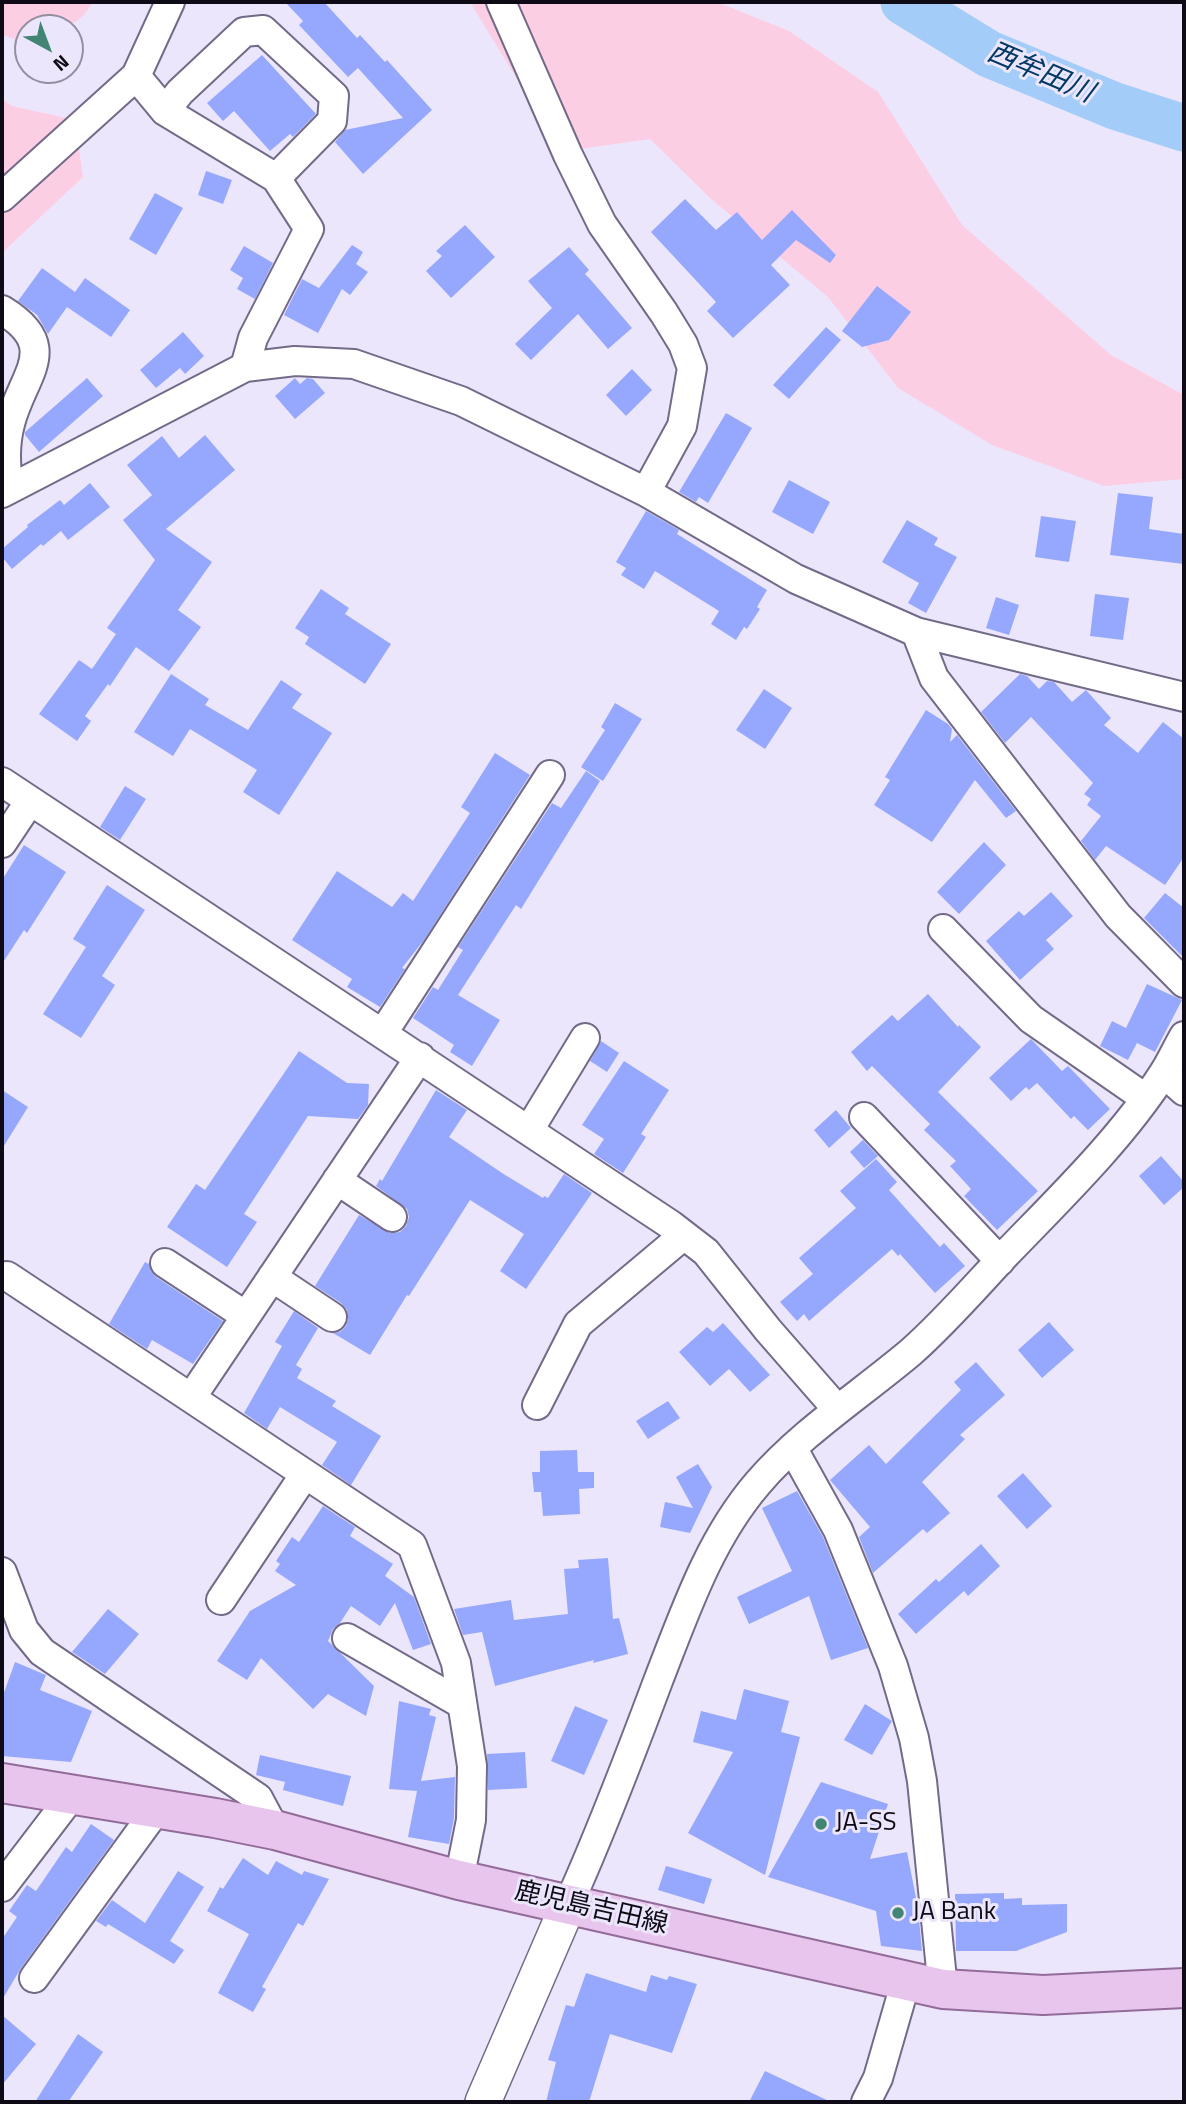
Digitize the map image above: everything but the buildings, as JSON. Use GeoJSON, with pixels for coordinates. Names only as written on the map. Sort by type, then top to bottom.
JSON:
{"type":"FeatureCollection","features":[{"type":"Feature","properties":{"kind":"main road","name":"鹿児島吉田線"},"geometry":{"type":"LineString","coordinates":[[2,1783],[275,1830],[459,1880],[943,1989],[1043,1994],[1184,1989]]}},
{"type":"Feature","properties":{"kind":"street"},"geometry":{"type":"LineString","coordinates":[[2,197],[136,76],[170,2]]}},
{"type":"Feature","properties":{"kind":"street"},"geometry":{"type":"LineString","coordinates":[[501,2],[602,225],[664,313],[683,344],[692,368],[682,426],[646,492]]}},
{"type":"Feature","properties":{"kind":"street"},"geometry":{"type":"LineString","coordinates":[[164,111],[180,92],[244,32],[263,30],[334,96],[332,121],[276,178]]}},
{"type":"Feature","properties":{"kind":"street"},"geometry":{"type":"LineString","coordinates":[[136,76],[164,111],[276,178],[309,229],[253,338],[245,367]]}},
{"type":"Feature","properties":{"kind":"street"},"geometry":{"type":"LineString","coordinates":[[2,310],[20,323],[34,340],[31,370],[10,421],[5,449],[5,491],[245,367],[295,361],[354,364],[461,401],[646,492],[796,579],[916,632],[1184,697]]}},
{"type":"Feature","properties":{"kind":"street"},"geometry":{"type":"LineString","coordinates":[[916,632],[934,678],[1118,916],[1184,983]]}},
{"type":"Feature","properties":{"kind":"street"},"geometry":{"type":"LineString","coordinates":[[383,1033],[550,775]]}},
{"type":"Feature","properties":{"kind":"street"},"geometry":{"type":"LineString","coordinates":[[2,782],[420,1057],[684,1235],[706,1252],[768,1330],[838,1409]]}},
{"type":"Feature","properties":{"kind":"street"},"geometry":{"type":"LineString","coordinates":[[2,843],[30,801]]}},
{"type":"Feature","properties":{"kind":"street"},"geometry":{"type":"LineString","coordinates":[[943,929],[1031,1019],[1145,1098]]}},
{"type":"Feature","properties":{"kind":"street"},"geometry":{"type":"LineString","coordinates":[[483,2102],[598,1838],[708,1558],[744,1501],[759,1481],[793,1449],[838,1409],[913,1350],[1093,1162],[1145,1098],[1174,1082],[1184,1036]]}},
{"type":"Feature","properties":{"kind":"street"},"geometry":{"type":"LineString","coordinates":[[528,1130],[585,1038]]}},
{"type":"Feature","properties":{"kind":"street"},"geometry":{"type":"LineString","coordinates":[[191,1398],[420,1057]]}},
{"type":"Feature","properties":{"kind":"street"},"geometry":{"type":"LineString","coordinates":[[864,1117],[1000,1261]]}},
{"type":"Feature","properties":{"kind":"street"},"geometry":{"type":"LineString","coordinates":[[337,1180],[392,1217]]}},
{"type":"Feature","properties":{"kind":"street"},"geometry":{"type":"LineString","coordinates":[[537,1405],[578,1324],[684,1235]]}},
{"type":"Feature","properties":{"kind":"street"},"geometry":{"type":"LineString","coordinates":[[165,1263],[246,1316]]}},
{"type":"Feature","properties":{"kind":"street"},"geometry":{"type":"LineString","coordinates":[[7,1276],[412,1545],[456,1662],[472,1766],[471,1820],[459,1880]]}},
{"type":"Feature","properties":{"kind":"street"},"geometry":{"type":"LineString","coordinates":[[272,1277],[332,1317]]}},
{"type":"Feature","properties":{"kind":"street"},"geometry":{"type":"LineString","coordinates":[[793,1449],[838,1530],[893,1666],[914,1738],[922,1781],[943,1989]]}},
{"type":"Feature","properties":{"kind":"street"},"geometry":{"type":"LineString","coordinates":[[221,1600],[305,1474]]}},
{"type":"Feature","properties":{"kind":"street"},"geometry":{"type":"LineString","coordinates":[[2,1572],[24,1630],[42,1653],[258,1798],[275,1830]]}},
{"type":"Feature","properties":{"kind":"street"},"geometry":{"type":"LineString","coordinates":[[347,1638],[462,1704]]}},
{"type":"Feature","properties":{"kind":"street"},"geometry":{"type":"LineString","coordinates":[[2,1887],[73,1794]]}},
{"type":"Feature","properties":{"kind":"street"},"geometry":{"type":"LineString","coordinates":[[34,1978],[157,1810]]}},
{"type":"Feature","properties":{"kind":"street"},"geometry":{"type":"LineString","coordinates":[[866,2102],[878,2078],[906,1981]]}},
{"type":"Feature","properties":{"kind":"shaded area"},"geometry":{"type":"Polygon","coordinates":[[[2,2],[93,2],[84,14],[14,14],[14,39],[2,35],[2,2]]]}},
{"type":"Feature","properties":{"kind":"shaded area"},"geometry":{"type":"Polygon","coordinates":[[[470,2],[717,2],[789,31],[878,92],[962,225],[1111,355],[1184,395],[1184,479],[1104,486],[992,445],[898,388],[828,297],[710,198],[650,139],[558,152],[470,2]]]}},
{"type":"Feature","properties":{"kind":"shaded area"},"geometry":{"type":"Polygon","coordinates":[[[2,99],[12,106],[75,120],[83,177],[2,253],[2,99]]]}},
{"type":"Feature","properties":{"kind":"waterway","name":"西牟田川"},"geometry":{"type":"LineString","coordinates":[[904,2],[989,54],[1115,106],[1184,128]]}},
{"type":"Feature","properties":{"kind":"place","name":"JA-SS"},"geometry":{"type":"Point","coordinates":[821,1824]}},
{"type":"Feature","properties":{"kind":"place","name":"JA Bank"},"geometry":{"type":"Point","coordinates":[898,1913]}}]}
